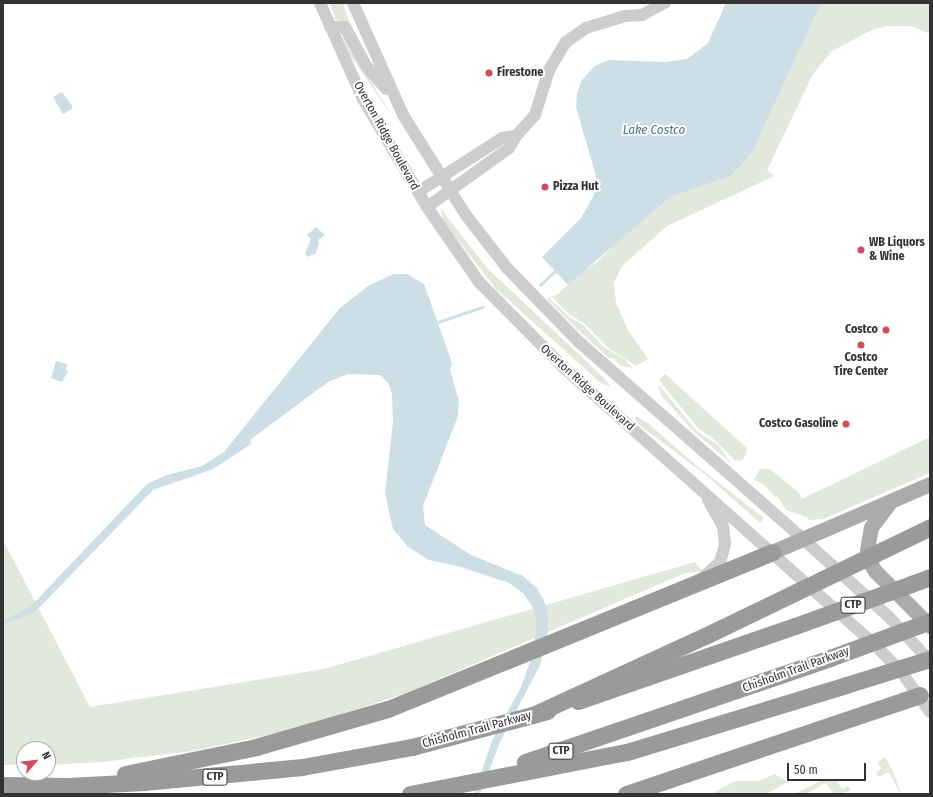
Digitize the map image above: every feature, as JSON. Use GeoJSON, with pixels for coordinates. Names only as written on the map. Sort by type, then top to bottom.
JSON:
{"type":"FeatureCollection","features":[{"type":"Feature","properties":{"kind":"highway"},"geometry":{"type":"LineString","coordinates":[[533,715],[930,527]]}},
{"type":"Feature","properties":{"kind":"highway"},"geometry":{"type":"LineString","coordinates":[[68,786],[256,747],[388,709],[772,552]]}},
{"type":"Feature","properties":{"kind":"highway","name":"Chisholm Trail Parkway"},"geometry":{"type":"LineString","coordinates":[[3,785],[68,786],[238,775],[361,757],[428,744],[533,715],[709,656],[930,578]]}},
{"type":"Feature","properties":{"kind":"highway","name":"Chisholm Trail Parkway"},"geometry":{"type":"LineString","coordinates":[[410,794],[522,763],[830,658],[930,621]]}},
{"type":"Feature","properties":{"kind":"highway"},"geometry":{"type":"LineString","coordinates":[[410,794],[627,752],[930,660]]}},
{"type":"Feature","properties":{"kind":"highway"},"geometry":{"type":"LineString","coordinates":[[630,793],[925,693]]}},
{"type":"Feature","properties":{"kind":"main road"},"geometry":{"type":"LineString","coordinates":[[772,552],[930,484]]}},
{"type":"Feature","properties":{"kind":"main road"},"geometry":{"type":"LineString","coordinates":[[891,501],[871,527],[867,550],[869,561],[875,571],[930,626]]}},
{"type":"Feature","properties":{"kind":"street","name":"Overton Ridge Boulevard"},"geometry":{"type":"LineString","coordinates":[[320,3],[363,99],[426,206],[479,282],[522,328],[879,649],[925,693],[930,712]]}},
{"type":"Feature","properties":{"kind":"street","name":"Overton Ridge Boulevard"},"geometry":{"type":"LineString","coordinates":[[353,3],[394,99],[440,176],[494,252],[559,322],[803,538],[888,616],[930,660]]}},
{"type":"Feature","properties":{"kind":"street"},"geometry":{"type":"LineString","coordinates":[[426,206],[450,191],[509,148],[516,136],[535,115],[549,70],[566,42],[586,28],[625,16],[642,15],[665,3]]}},
{"type":"Feature","properties":{"kind":"street"},"geometry":{"type":"LineString","coordinates":[[330,27],[346,27],[367,67],[394,99]]}},
{"type":"Feature","properties":{"kind":"street"},"geometry":{"type":"LineString","coordinates":[[418,192],[440,176],[502,138],[516,136]]}},
{"type":"Feature","properties":{"kind":"street"},"geometry":{"type":"LineString","coordinates":[[694,584],[720,562],[725,544],[722,526],[705,493]]}},
{"type":"Feature","properties":{"kind":"shaded area"},"geometry":{"type":"Polygon","coordinates":[[[330,3],[343,3],[351,28],[335,19],[330,3]]]}},
{"type":"Feature","properties":{"kind":"shaded area"},"geometry":{"type":"Polygon","coordinates":[[[821,3],[930,3],[930,34],[911,26],[886,26],[872,30],[832,51],[813,74],[767,170],[774,176],[667,226],[622,266],[614,283],[616,303],[628,330],[648,359],[636,366],[608,348],[585,324],[569,314],[551,296],[557,295],[582,272],[597,262],[629,231],[670,197],[731,176],[752,153],[821,3]]]}},
{"type":"Feature","properties":{"kind":"shaded area"},"geometry":{"type":"Polygon","coordinates":[[[343,32],[394,119],[350,55],[341,33],[343,32]]]}},
{"type":"Feature","properties":{"kind":"shaded area"},"geometry":{"type":"Polygon","coordinates":[[[441,209],[488,269],[603,377],[611,387],[601,383],[496,289],[443,221],[441,209]]]}},
{"type":"Feature","properties":{"kind":"shaded area"},"geometry":{"type":"Polygon","coordinates":[[[549,298],[569,317],[583,325],[604,347],[627,361],[632,368],[621,366],[613,358],[609,358],[547,299],[549,298]]]}},
{"type":"Feature","properties":{"kind":"shaded area"},"geometry":{"type":"Polygon","coordinates":[[[665,374],[747,448],[746,455],[741,461],[734,460],[716,441],[699,429],[661,383],[660,379],[665,374]]]}},
{"type":"Feature","properties":{"kind":"shaded area"},"geometry":{"type":"Polygon","coordinates":[[[658,384],[697,431],[718,445],[731,463],[693,431],[661,395],[658,384]]]}},
{"type":"Feature","properties":{"kind":"shaded area"},"geometry":{"type":"Polygon","coordinates":[[[636,416],[649,424],[696,465],[764,518],[760,523],[706,475],[639,425],[635,419],[636,416]]]}},
{"type":"Feature","properties":{"kind":"shaded area"},"geometry":{"type":"Polygon","coordinates":[[[930,437],[930,473],[823,519],[808,520],[807,517],[786,510],[777,496],[776,497],[763,484],[754,480],[760,469],[770,469],[798,492],[802,499],[930,437]]]}},
{"type":"Feature","properties":{"kind":"shaded area"},"geometry":{"type":"Polygon","coordinates":[[[3,540],[90,707],[324,669],[695,562],[702,571],[685,573],[409,692],[301,728],[192,751],[102,762],[56,765],[56,741],[16,741],[16,765],[3,765],[3,540]]]}},
{"type":"Feature","properties":{"kind":"shaded area"},"geometry":{"type":"Polygon","coordinates":[[[885,757],[894,774],[901,794],[898,794],[900,793],[889,772],[878,777],[876,772],[881,769],[878,762],[885,757]]]}},
{"type":"Feature","properties":{"kind":"shaded area"},"geometry":{"type":"Polygon","coordinates":[[[775,774],[788,782],[766,794],[711,794],[735,781],[758,781],[775,774]]]}},
{"type":"Feature","properties":{"kind":"shaded area"},"geometry":{"type":"Polygon","coordinates":[[[822,780],[836,780],[842,789],[848,786],[851,791],[834,794],[826,783],[806,794],[795,794],[822,780]]]}},
{"type":"Feature","properties":{"kind":"water","name":"Lake Costco"},"geometry":{"type":"Polygon","coordinates":[[[726,3],[821,3],[752,153],[731,176],[670,197],[568,285],[542,257],[581,218],[594,195],[596,176],[576,107],[577,93],[582,80],[595,66],[608,60],[666,62],[687,59],[708,43],[726,3]]]}},
{"type":"Feature","properties":{"kind":"water"},"geometry":{"type":"Polygon","coordinates":[[[62,92],[72,106],[72,109],[63,114],[53,97],[62,92]]]}},
{"type":"Feature","properties":{"kind":"water"},"geometry":{"type":"Polygon","coordinates":[[[316,227],[325,235],[318,240],[319,243],[316,253],[307,257],[305,253],[311,239],[307,235],[316,227]]]}},
{"type":"Feature","properties":{"kind":"water"},"geometry":{"type":"Polygon","coordinates":[[[394,274],[407,274],[424,284],[452,363],[450,370],[459,401],[458,416],[423,506],[425,525],[471,555],[523,576],[537,588],[547,607],[548,631],[540,665],[500,742],[480,794],[474,794],[492,741],[521,687],[532,657],[537,624],[535,611],[524,594],[509,583],[461,567],[429,560],[408,547],[393,529],[385,493],[393,422],[392,394],[389,384],[380,375],[348,374],[328,382],[250,440],[251,444],[213,469],[153,490],[36,611],[3,625],[3,621],[31,606],[147,484],[167,475],[202,466],[224,452],[340,308],[368,286],[394,274]]]}},
{"type":"Feature","properties":{"kind":"water"},"geometry":{"type":"Polygon","coordinates":[[[56,361],[67,364],[66,370],[68,371],[62,382],[51,378],[56,361]]]}},
{"type":"Feature","properties":{"kind":"waterway"},"geometry":{"type":"LineString","coordinates":[[540,285],[557,269]]}},
{"type":"Feature","properties":{"kind":"waterway"},"geometry":{"type":"LineString","coordinates":[[435,323],[482,307]]}},
{"type":"Feature","properties":{"kind":"place","name":"Firestone"},"geometry":{"type":"Point","coordinates":[489,73]}},
{"type":"Feature","properties":{"kind":"place","name":"Pizza Hut"},"geometry":{"type":"Point","coordinates":[545,187]}},
{"type":"Feature","properties":{"kind":"place","name":"WB Liquors & Wine"},"geometry":{"type":"Point","coordinates":[861,250]}},
{"type":"Feature","properties":{"kind":"place","name":"Costco"},"geometry":{"type":"Point","coordinates":[886,330]}},
{"type":"Feature","properties":{"kind":"place","name":"Costco Tire Center"},"geometry":{"type":"Point","coordinates":[861,345]}},
{"type":"Feature","properties":{"kind":"place","name":"Costco Gasoline"},"geometry":{"type":"Point","coordinates":[846,424]}}]}
